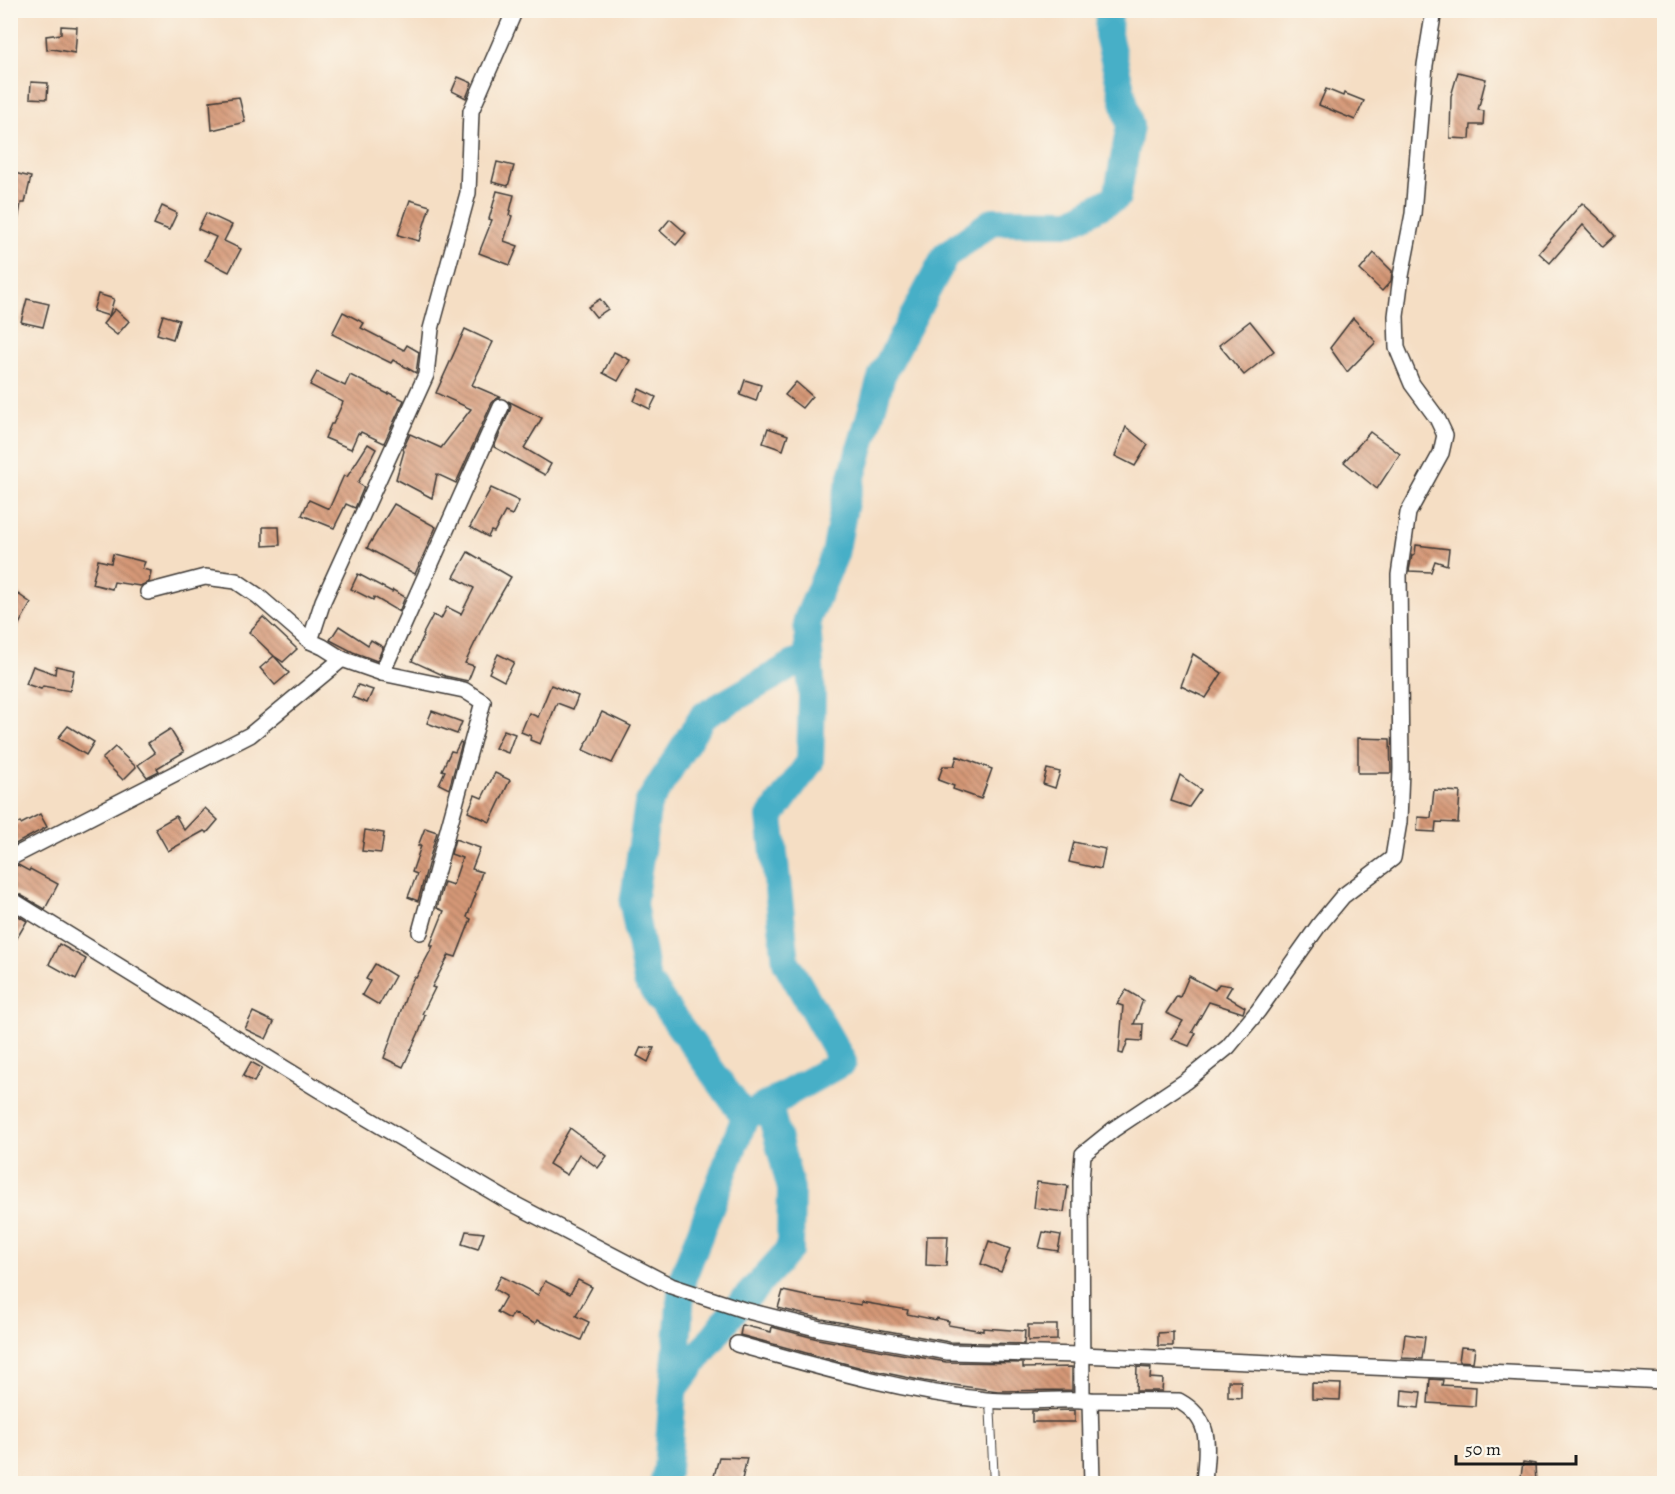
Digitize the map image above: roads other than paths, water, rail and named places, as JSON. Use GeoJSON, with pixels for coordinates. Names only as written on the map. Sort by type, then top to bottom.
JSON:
{"type":"FeatureCollection","features":[{"type":"Feature","properties":{"kind":"street"},"geometry":{"type":"LineString","coordinates":[[310,641],[323,601],[426,375],[430,329],[468,193],[471,111],[515,10]]}},
{"type":"Feature","properties":{"kind":"street"},"geometry":{"type":"LineString","coordinates":[[1092,1484],[1081,1355],[1083,1154],[1114,1129],[1186,1081],[1228,1047],[1258,1011],[1318,925],[1343,896],[1393,858],[1399,822],[1401,769],[1399,575],[1408,513],[1441,453],[1445,435],[1437,418],[1412,384],[1397,348],[1396,316],[1413,214],[1425,65],[1434,10]]}},
{"type":"Feature","properties":{"kind":"street"},"geometry":{"type":"LineString","coordinates":[[382,673],[501,407]]}},
{"type":"Feature","properties":{"kind":"street"},"geometry":{"type":"LineString","coordinates":[[148,592],[205,577],[236,581],[258,596],[310,641],[342,659],[382,673],[465,690],[483,702],[420,932]]}},
{"type":"Feature","properties":{"kind":"street"},"geometry":{"type":"LineString","coordinates":[[10,858],[250,735],[342,659]]}},
{"type":"Feature","properties":{"kind":"street"},"geometry":{"type":"LineString","coordinates":[[10,899],[318,1089],[508,1201],[671,1286],[744,1310],[820,1329],[948,1352],[1081,1355],[1665,1381]]}},
{"type":"Feature","properties":{"kind":"street"},"geometry":{"type":"LineString","coordinates":[[736,1344],[892,1386],[954,1396],[990,1400],[1179,1401],[1191,1408],[1202,1422],[1207,1438],[1204,1484]]}},
{"type":"Feature","properties":{"kind":"lane"},"geometry":{"type":"LineString","coordinates":[[990,1400],[994,1484]]}},
{"type":"Feature","properties":{"kind":"waterway"},"geometry":{"type":"LineString","coordinates":[[663,1484],[667,1469],[682,1280],[745,1117],[843,1062],[786,962],[770,817],[810,762],[812,698],[807,620],[835,554],[846,497],[882,375],[946,255],[993,221],[1071,222],[1117,197],[1130,126],[1108,35],[1109,10]]}},
{"type":"Feature","properties":{"kind":"waterway"},"geometry":{"type":"LineString","coordinates":[[745,1117],[647,981],[633,904],[648,804],[703,716],[808,656]]}},
{"type":"Feature","properties":{"kind":"waterway"},"geometry":{"type":"LineString","coordinates":[[674,1389],[728,1318],[790,1249],[791,1189],[769,1106],[786,1095]]}}]}
